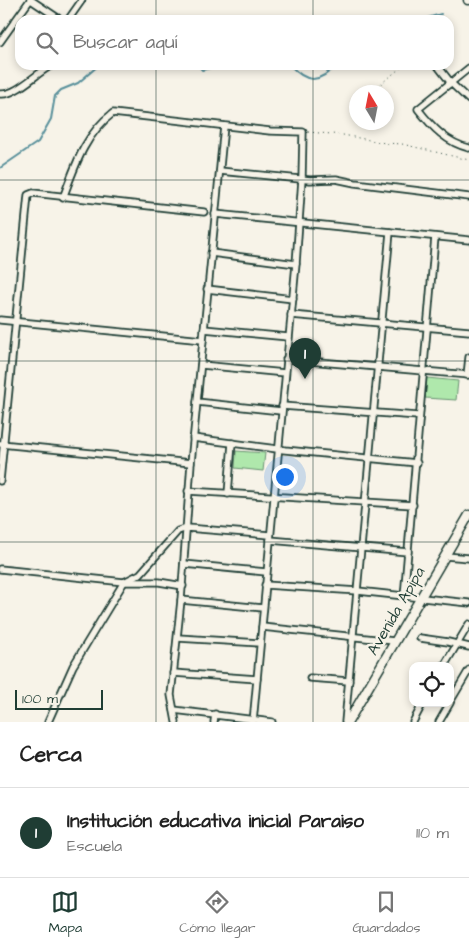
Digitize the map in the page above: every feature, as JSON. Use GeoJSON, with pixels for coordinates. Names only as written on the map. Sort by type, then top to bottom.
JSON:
{"type":"FeatureCollection","features":[{"type":"Feature","properties":{"kind":"street"},"geometry":{"type":"LineString","coordinates":[[19,15],[30,0],[53,15]]}},
{"type":"Feature","properties":{"kind":"street"},"geometry":{"type":"LineString","coordinates":[[72,15],[82,0]]}},
{"type":"Feature","properties":{"kind":"street"},"geometry":{"type":"LineString","coordinates":[[0,42],[15,21]]}},
{"type":"Feature","properties":{"kind":"street"},"geometry":{"type":"LineString","coordinates":[[469,68],[418,109],[429,123],[446,138],[457,145],[469,148]]}},
{"type":"Feature","properties":{"kind":"street"},"geometry":{"type":"LineString","coordinates":[[0,94],[11,94],[44,70]]}},
{"type":"Feature","properties":{"kind":"street"},"geometry":{"type":"LineString","coordinates":[[441,70],[451,83],[469,100]]}},
{"type":"Feature","properties":{"kind":"street"},"geometry":{"type":"LineString","coordinates":[[63,198],[79,155],[102,121],[113,113],[224,126],[303,132],[296,264],[253,721]]}},
{"type":"Feature","properties":{"kind":"street"},"geometry":{"type":"LineString","coordinates":[[176,722],[171,695],[178,638],[187,528],[188,490],[224,126]]}},
{"type":"Feature","properties":{"kind":"street"},"geometry":{"type":"LineString","coordinates":[[220,171],[318,181],[336,178],[355,183],[469,197]]}},
{"type":"Feature","properties":{"kind":"street"},"geometry":{"type":"LineString","coordinates":[[0,481],[2,444],[28,195],[33,193],[63,198],[204,212]]}},
{"type":"Feature","properties":{"kind":"street"},"geometry":{"type":"LineString","coordinates":[[216,214],[469,240]]}},
{"type":"Feature","properties":{"kind":"street"},"geometry":{"type":"LineString","coordinates":[[345,722],[390,232]]}},
{"type":"Feature","properties":{"kind":"street"},"geometry":{"type":"LineString","coordinates":[[404,598],[417,463],[418,416],[435,237]]}},
{"type":"Feature","properties":{"kind":"street"},"geometry":{"type":"LineString","coordinates":[[211,253],[296,264]]}},
{"type":"Feature","properties":{"kind":"street"},"geometry":{"type":"LineString","coordinates":[[208,290],[292,299]]}},
{"type":"Feature","properties":{"kind":"street"},"geometry":{"type":"LineString","coordinates":[[291,315],[469,331]]}},
{"type":"Feature","properties":{"kind":"street"},"geometry":{"type":"LineString","coordinates":[[0,320],[203,340]]}},
{"type":"Feature","properties":{"kind":"street"},"geometry":{"type":"LineString","coordinates":[[204,329],[288,336]]}},
{"type":"Feature","properties":{"kind":"street"},"geometry":{"type":"LineString","coordinates":[[286,359],[468,375],[469,357]]}},
{"type":"Feature","properties":{"kind":"street"},"geometry":{"type":"LineString","coordinates":[[201,365],[285,372]]}},
{"type":"Feature","properties":{"kind":"street"},"geometry":{"type":"LineString","coordinates":[[197,402],[418,416]]}},
{"type":"Feature","properties":{"kind":"street"},"geometry":{"type":"LineString","coordinates":[[193,438],[278,449],[417,463]]}},
{"type":"Feature","properties":{"kind":"street"},"geometry":{"type":"LineString","coordinates":[[228,494],[232,443]]}},
{"type":"Feature","properties":{"kind":"street"},"geometry":{"type":"LineString","coordinates":[[2,444],[191,463]]}},
{"type":"Feature","properties":{"kind":"street"},"geometry":{"type":"LineString","coordinates":[[188,490],[274,498],[413,505]]}},
{"type":"Feature","properties":{"kind":"street","name":"Avenida Apipa"},"geometry":{"type":"LineString","coordinates":[[348,722],[469,515]]}},
{"type":"Feature","properties":{"kind":"street"},"geometry":{"type":"LineString","coordinates":[[48,722],[78,658],[124,582],[140,574],[175,535],[187,528],[408,552]]}},
{"type":"Feature","properties":{"kind":"street"},"geometry":{"type":"LineString","coordinates":[[445,556],[469,558]]}},
{"type":"Feature","properties":{"kind":"street"},"geometry":{"type":"LineString","coordinates":[[184,564],[266,572]]}},
{"type":"Feature","properties":{"kind":"street"},"geometry":{"type":"LineString","coordinates":[[0,569],[124,582],[159,582],[182,586]]}},
{"type":"Feature","properties":{"kind":"street"},"geometry":{"type":"LineString","coordinates":[[266,585],[358,591],[404,598],[420,597],[469,603]]}},
{"type":"Feature","properties":{"kind":"street"},"geometry":{"type":"LineString","coordinates":[[181,600],[263,608]]}},
{"type":"Feature","properties":{"kind":"street"},"geometry":{"type":"LineString","coordinates":[[446,662],[469,624]]}},
{"type":"Feature","properties":{"kind":"street"},"geometry":{"type":"LineString","coordinates":[[262,627],[394,641]]}},
{"type":"Feature","properties":{"kind":"street"},"geometry":{"type":"LineString","coordinates":[[178,638],[260,643]]}},
{"type":"Feature","properties":{"kind":"street"},"geometry":{"type":"LineString","coordinates":[[420,638],[469,647]]}},
{"type":"Feature","properties":{"kind":"street"},"geometry":{"type":"LineString","coordinates":[[454,696],[469,670]]}},
{"type":"Feature","properties":{"kind":"street"},"geometry":{"type":"LineString","coordinates":[[173,673],[257,679]]}},
{"type":"Feature","properties":{"kind":"street"},"geometry":{"type":"LineString","coordinates":[[310,678],[349,682]]}},
{"type":"Feature","properties":{"kind":"street"},"geometry":{"type":"LineString","coordinates":[[413,722],[421,707]]}},
{"type":"Feature","properties":{"kind":"street"},"geometry":{"type":"LineString","coordinates":[[439,722],[448,707]]}},
{"type":"Feature","properties":{"kind":"street"},"geometry":{"type":"LineString","coordinates":[[174,710],[272,722]]}},
{"type":"Feature","properties":{"kind":"street"},"geometry":{"type":"LineString","coordinates":[[214,722],[215,714]]}},
{"type":"Feature","properties":{"kind":"path"},"geometry":{"type":"LineString","coordinates":[[379,85],[398,70]]}},
{"type":"Feature","properties":{"kind":"path"},"geometry":{"type":"LineString","coordinates":[[303,132],[343,135],[402,144],[469,160]]}},
{"type":"Feature","properties":{"kind":"green space"},"geometry":{"type":"Polygon","coordinates":[[[427,378],[458,381],[456,400],[425,398],[427,378]]]}},
{"type":"Feature","properties":{"kind":"green space"},"geometry":{"type":"Polygon","coordinates":[[[236,451],[265,453],[263,471],[235,468],[236,451]]]}},
{"type":"Feature","properties":{"kind":"waterway"},"geometry":{"type":"LineString","coordinates":[[0,168],[38,142],[51,119],[55,96],[61,90],[78,83],[93,70]]}},
{"type":"Feature","properties":{"kind":"waterway"},"geometry":{"type":"LineString","coordinates":[[295,70],[307,78],[313,79],[324,76],[331,70]]}},
{"type":"Feature","properties":{"kind":"place","name":"Institución educativa inicial Paraiso"},"geometry":{"type":"Point","coordinates":[305,379]}}]}
